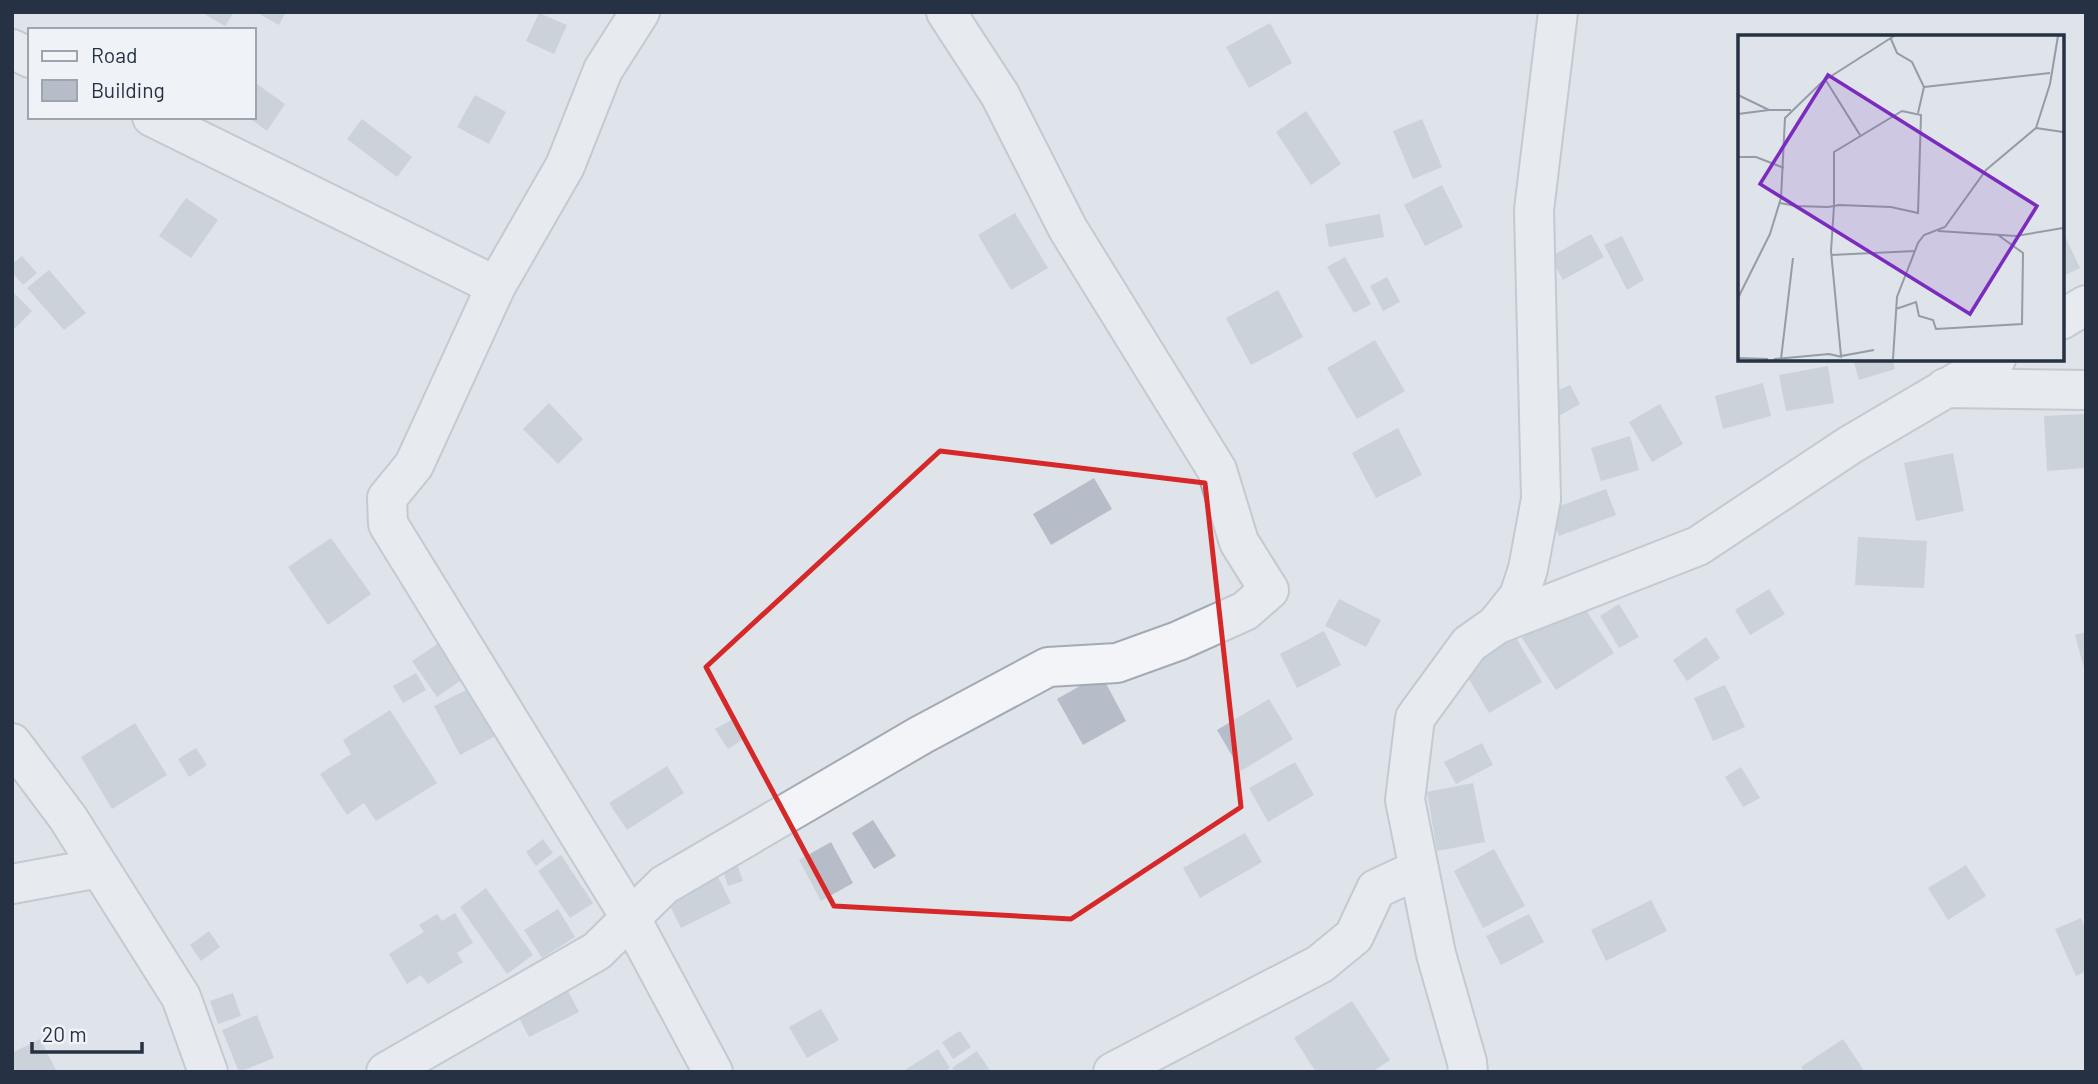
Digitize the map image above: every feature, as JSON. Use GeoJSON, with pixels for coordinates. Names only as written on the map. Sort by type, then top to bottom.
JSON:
{"type":"FeatureCollection","features":[{"type":"Feature","properties":{"kind":"street"},"geometry":{"type":"LineString","coordinates":[[640,12],[603,70],[565,166],[496,286],[414,465],[387,498],[388,524],[630,918],[713,1072]]}},
{"type":"Feature","properties":{"kind":"street"},"geometry":{"type":"LineString","coordinates":[[386,1072],[597,951],[664,885],[921,735],[1048,667],[1117,663],[1178,641],[1245,611],[1269,590],[1239,542],[1217,470],[1069,229],[1000,95],[946,12]]}},
{"type":"Feature","properties":{"kind":"street"},"geometry":{"type":"LineString","coordinates":[[1468,1072],[1436,954],[1405,800],[1415,718],[1469,645],[1496,625],[1519,596],[1528,569],[1541,499],[1534,210],[1559,12]]}},
{"type":"Feature","properties":{"kind":"street"},"geometry":{"type":"LineString","coordinates":[[12,49],[28,57]]}},
{"type":"Feature","properties":{"kind":"street"},"geometry":{"type":"LineString","coordinates":[[156,119],[496,286]]}},
{"type":"Feature","properties":{"kind":"street"},"geometry":{"type":"LineString","coordinates":[[2063,319],[2086,305]]}},
{"type":"Feature","properties":{"kind":"street"},"geometry":{"type":"LineString","coordinates":[[1496,625],[1698,546],[1850,445],[1994,360]]}},
{"type":"Feature","properties":{"kind":"street"},"geometry":{"type":"LineString","coordinates":[[1945,388],[2086,390]]}},
{"type":"Feature","properties":{"kind":"street"},"geometry":{"type":"LineString","coordinates":[[12,743],[68,818],[181,997],[208,1072]]}},
{"type":"Feature","properties":{"kind":"street"},"geometry":{"type":"LineString","coordinates":[[12,884],[99,868]]}},
{"type":"Feature","properties":{"kind":"street"},"geometry":{"type":"LineString","coordinates":[[1113,1072],[1320,964],[1354,936],[1376,889],[1419,869]]}},
{"type":"Feature","properties":{"kind":"highlighted area"},"geometry":{"type":"Polygon","coordinates":[[[940,451],[1205,483],[1241,807],[1071,919],[834,906],[706,667],[940,451]]]}},
{"type":"Feature","properties":{"kind":"building"},"geometry":{"type":"Polygon","coordinates":[[[201,12],[234,12],[225,26],[201,12]]]}},
{"type":"Feature","properties":{"kind":"building"},"geometry":{"type":"Polygon","coordinates":[[[256,12],[286,12],[279,25],[256,12]]]}},
{"type":"Feature","properties":{"kind":"building"},"geometry":{"type":"Polygon","coordinates":[[[539,13],[567,25],[554,54],[526,41],[539,13]]]}},
{"type":"Feature","properties":{"kind":"building"},"geometry":{"type":"Polygon","coordinates":[[[1270,23],[1292,63],[1249,88],[1226,47],[1270,23]]]}},
{"type":"Feature","properties":{"kind":"building"},"geometry":{"type":"Polygon","coordinates":[[[256,83],[285,104],[267,131],[251,119],[256,119],[256,83]]]}},
{"type":"Feature","properties":{"kind":"building"},"geometry":{"type":"Polygon","coordinates":[[[475,95],[506,112],[489,144],[457,127],[475,95]]]}},
{"type":"Feature","properties":{"kind":"building"},"geometry":{"type":"Polygon","coordinates":[[[1306,111],[1341,164],[1311,185],[1276,132],[1306,111]]]}},
{"type":"Feature","properties":{"kind":"building"},"geometry":{"type":"Polygon","coordinates":[[[362,119],[412,157],[397,177],[347,139],[362,119]]]}},
{"type":"Feature","properties":{"kind":"building"},"geometry":{"type":"Polygon","coordinates":[[[1422,119],[1442,167],[1413,179],[1393,131],[1422,119]]]}},
{"type":"Feature","properties":{"kind":"building"},"geometry":{"type":"Polygon","coordinates":[[[1442,185],[1463,227],[1425,246],[1404,205],[1442,185]]]}},
{"type":"Feature","properties":{"kind":"building"},"geometry":{"type":"Polygon","coordinates":[[[186,198],[218,220],[191,258],[159,236],[186,198]]]}},
{"type":"Feature","properties":{"kind":"building"},"geometry":{"type":"Polygon","coordinates":[[[1015,213],[1048,268],[1011,290],[978,235],[1015,213]]]}},
{"type":"Feature","properties":{"kind":"building"},"geometry":{"type":"Polygon","coordinates":[[[1380,214],[1384,237],[1329,247],[1325,224],[1380,214]]]}},
{"type":"Feature","properties":{"kind":"building"},"geometry":{"type":"Polygon","coordinates":[[[2063,232],[2080,268],[2063,276],[2063,232]]]}},
{"type":"Feature","properties":{"kind":"building"},"geometry":{"type":"Polygon","coordinates":[[[1591,234],[1604,257],[1563,280],[1550,257],[1591,234]]]}},
{"type":"Feature","properties":{"kind":"building"},"geometry":{"type":"Polygon","coordinates":[[[1622,236],[1644,280],[1627,290],[1604,245],[1622,236]]]}},
{"type":"Feature","properties":{"kind":"building"},"geometry":{"type":"Polygon","coordinates":[[[22,256],[37,273],[23,285],[12,272],[12,264],[22,256]]]}},
{"type":"Feature","properties":{"kind":"building"},"geometry":{"type":"Polygon","coordinates":[[[1345,257],[1371,304],[1354,313],[1327,267],[1345,257]]]}},
{"type":"Feature","properties":{"kind":"building"},"geometry":{"type":"Polygon","coordinates":[[[49,270],[86,313],[64,330],[27,288],[49,270]]]}},
{"type":"Feature","properties":{"kind":"building"},"geometry":{"type":"Polygon","coordinates":[[[1387,277],[1400,302],[1383,311],[1370,286],[1387,277]]]}},
{"type":"Feature","properties":{"kind":"building"},"geometry":{"type":"Polygon","coordinates":[[[1278,290],[1303,337],[1251,365],[1226,318],[1278,290]]]}},
{"type":"Feature","properties":{"kind":"building"},"geometry":{"type":"Polygon","coordinates":[[[12,291],[32,311],[12,331],[12,291]]]}},
{"type":"Feature","properties":{"kind":"building"},"geometry":{"type":"Polygon","coordinates":[[[1375,340],[1405,391],[1357,419],[1327,368],[1375,340]]]}},
{"type":"Feature","properties":{"kind":"building"},"geometry":{"type":"Polygon","coordinates":[[[1853,360],[1892,360],[1895,369],[1859,380],[1853,360]]]}},
{"type":"Feature","properties":{"kind":"building"},"geometry":{"type":"Polygon","coordinates":[[[1828,366],[1834,403],[1786,411],[1779,375],[1828,366]]]}},
{"type":"Feature","properties":{"kind":"building"},"geometry":{"type":"Polygon","coordinates":[[[1763,383],[1771,416],[1723,429],[1715,396],[1763,383]]]}},
{"type":"Feature","properties":{"kind":"building"},"geometry":{"type":"Polygon","coordinates":[[[1570,385],[1580,404],[1557,417],[1546,396],[1570,385]]]}},
{"type":"Feature","properties":{"kind":"building"},"geometry":{"type":"Polygon","coordinates":[[[549,403],[583,439],[558,464],[523,429],[549,403]]]}},
{"type":"Feature","properties":{"kind":"building"},"geometry":{"type":"Polygon","coordinates":[[[1660,404],[1683,444],[1652,462],[1629,422],[1660,404]]]}},
{"type":"Feature","properties":{"kind":"building"},"geometry":{"type":"Polygon","coordinates":[[[2086,414],[2086,468],[2047,471],[2044,416],[2086,414]]]}},
{"type":"Feature","properties":{"kind":"building"},"geometry":{"type":"Polygon","coordinates":[[[1398,428],[1422,475],[1376,498],[1352,453],[1398,428]]]}},
{"type":"Feature","properties":{"kind":"building"},"geometry":{"type":"Polygon","coordinates":[[[1630,436],[1639,470],[1601,481],[1591,448],[1630,436]]]}},
{"type":"Feature","properties":{"kind":"building"},"geometry":{"type":"Polygon","coordinates":[[[1953,453],[1964,511],[1916,521],[1904,463],[1953,453]]]}},
{"type":"Feature","properties":{"kind":"building"},"geometry":{"type":"Polygon","coordinates":[[[1094,478],[1112,509],[1051,545],[1033,514],[1094,478]]]}},
{"type":"Feature","properties":{"kind":"building"},"geometry":{"type":"Polygon","coordinates":[[[1606,489],[1616,515],[1559,536],[1549,510],[1606,489]]]}},
{"type":"Feature","properties":{"kind":"building"},"geometry":{"type":"Polygon","coordinates":[[[1858,537],[1927,541],[1924,588],[1855,585],[1858,537]]]}},
{"type":"Feature","properties":{"kind":"building"},"geometry":{"type":"Polygon","coordinates":[[[331,538],[371,594],[328,625],[288,567],[331,538]]]}},
{"type":"Feature","properties":{"kind":"building"},"geometry":{"type":"Polygon","coordinates":[[[1769,589],[1785,614],[1750,635],[1735,610],[1769,589]]]}},
{"type":"Feature","properties":{"kind":"building"},"geometry":{"type":"Polygon","coordinates":[[[1339,599],[1381,620],[1366,647],[1325,626],[1339,599]]]}},
{"type":"Feature","properties":{"kind":"building"},"geometry":{"type":"Polygon","coordinates":[[[1580,601],[1614,653],[1556,690],[1522,638],[1580,601]]]}},
{"type":"Feature","properties":{"kind":"building"},"geometry":{"type":"Polygon","coordinates":[[[1619,604],[1639,637],[1619,648],[1600,616],[1619,604]]]}},
{"type":"Feature","properties":{"kind":"building"},"geometry":{"type":"Polygon","coordinates":[[[1324,631],[1341,665],[1297,688],[1280,654],[1324,631]]]}},
{"type":"Feature","properties":{"kind":"building"},"geometry":{"type":"Polygon","coordinates":[[[2086,632],[2086,672],[2085,672],[2075,635],[2086,632]]]}},
{"type":"Feature","properties":{"kind":"building"},"geometry":{"type":"Polygon","coordinates":[[[1515,636],[1542,682],[1489,713],[1462,667],[1515,636]]]}},
{"type":"Feature","properties":{"kind":"building"},"geometry":{"type":"Polygon","coordinates":[[[1706,637],[1720,658],[1687,681],[1673,660],[1706,637]]]}},
{"type":"Feature","properties":{"kind":"building"},"geometry":{"type":"Polygon","coordinates":[[[445,639],[470,674],[437,697],[412,661],[445,639]]]}},
{"type":"Feature","properties":{"kind":"building"},"geometry":{"type":"Polygon","coordinates":[[[416,673],[426,690],[403,703],[393,686],[416,673]]]}},
{"type":"Feature","properties":{"kind":"building"},"geometry":{"type":"Polygon","coordinates":[[[1101,674],[1126,721],[1083,745],[1057,699],[1101,674]]]}},
{"type":"Feature","properties":{"kind":"building"},"geometry":{"type":"Polygon","coordinates":[[[476,685],[501,733],[460,755],[434,706],[476,685]]]}},
{"type":"Feature","properties":{"kind":"building"},"geometry":{"type":"Polygon","coordinates":[[[1725,685],[1745,727],[1713,741],[1694,698],[1725,685]]]}},
{"type":"Feature","properties":{"kind":"building"},"geometry":{"type":"Polygon","coordinates":[[[1269,699],[1293,739],[1241,771],[1217,730],[1269,699]]]}},
{"type":"Feature","properties":{"kind":"building"},"geometry":{"type":"Polygon","coordinates":[[[390,710],[437,783],[376,821],[364,803],[347,815],[320,774],[351,754],[343,740],[390,710]]]}},
{"type":"Feature","properties":{"kind":"building"},"geometry":{"type":"Polygon","coordinates":[[[733,719],[745,738],[728,749],[715,729],[733,719]]]}},
{"type":"Feature","properties":{"kind":"building"},"geometry":{"type":"Polygon","coordinates":[[[135,723],[167,775],[112,809],[81,757],[135,723]]]}},
{"type":"Feature","properties":{"kind":"building"},"geometry":{"type":"Polygon","coordinates":[[[1482,743],[1493,765],[1456,784],[1444,762],[1482,743]]]}},
{"type":"Feature","properties":{"kind":"building"},"geometry":{"type":"Polygon","coordinates":[[[196,748],[207,765],[189,777],[178,759],[196,748]]]}},
{"type":"Feature","properties":{"kind":"building"},"geometry":{"type":"Polygon","coordinates":[[[1295,762],[1314,795],[1268,822],[1249,788],[1295,762]]]}},
{"type":"Feature","properties":{"kind":"building"},"geometry":{"type":"Polygon","coordinates":[[[667,766],[684,793],[627,830],[609,803],[667,766]]]}},
{"type":"Feature","properties":{"kind":"building"},"geometry":{"type":"Polygon","coordinates":[[[1741,767],[1760,798],[1743,807],[1725,777],[1741,767]]]}},
{"type":"Feature","properties":{"kind":"building"},"geometry":{"type":"Polygon","coordinates":[[[1473,783],[1485,842],[1437,851],[1427,792],[1473,783]]]}},
{"type":"Feature","properties":{"kind":"building"},"geometry":{"type":"Polygon","coordinates":[[[873,820],[896,856],[874,869],[852,833],[873,820]]]}},
{"type":"Feature","properties":{"kind":"building"},"geometry":{"type":"Polygon","coordinates":[[[1245,833],[1262,862],[1200,898],[1183,868],[1245,833]]]}},
{"type":"Feature","properties":{"kind":"building"},"geometry":{"type":"Polygon","coordinates":[[[543,839],[553,853],[536,866],[526,852],[543,839]]]}},
{"type":"Feature","properties":{"kind":"building"},"geometry":{"type":"Polygon","coordinates":[[[831,842],[853,883],[821,901],[799,860],[831,842]]]}},
{"type":"Feature","properties":{"kind":"building"},"geometry":{"type":"Polygon","coordinates":[[[1494,849],[1525,906],[1483,928],[1454,871],[1494,849]]]}},
{"type":"Feature","properties":{"kind":"building"},"geometry":{"type":"Polygon","coordinates":[[[561,855],[593,903],[570,918],[538,871],[561,855]]]}},
{"type":"Feature","properties":{"kind":"building"},"geometry":{"type":"Polygon","coordinates":[[[736,862],[743,881],[728,886],[722,867],[736,862]]]}},
{"type":"Feature","properties":{"kind":"building"},"geometry":{"type":"Polygon","coordinates":[[[1966,865],[1986,896],[1948,920],[1928,888],[1966,865]]]}},
{"type":"Feature","properties":{"kind":"building"},"geometry":{"type":"Polygon","coordinates":[[[715,871],[731,903],[681,928],[665,896],[715,871]]]}},
{"type":"Feature","properties":{"kind":"building"},"geometry":{"type":"Polygon","coordinates":[[[486,888],[533,955],[507,974],[460,907],[486,888]]]}},
{"type":"Feature","properties":{"kind":"building"},"geometry":{"type":"Polygon","coordinates":[[[1651,900],[1667,931],[1606,961],[1591,930],[1651,900]]]}},
{"type":"Feature","properties":{"kind":"building"},"geometry":{"type":"Polygon","coordinates":[[[558,909],[575,937],[542,958],[524,930],[558,909]]]}},
{"type":"Feature","properties":{"kind":"building"},"geometry":{"type":"Polygon","coordinates":[[[455,913],[473,943],[457,953],[463,962],[428,984],[421,975],[407,984],[389,954],[424,932],[419,925],[437,914],[442,921],[455,913]]]}},
{"type":"Feature","properties":{"kind":"building"},"geometry":{"type":"Polygon","coordinates":[[[1529,914],[1544,942],[1501,965],[1486,936],[1529,914]]]}},
{"type":"Feature","properties":{"kind":"building"},"geometry":{"type":"Polygon","coordinates":[[[2081,918],[2086,930],[2086,971],[2076,976],[2055,929],[2081,918]]]}},
{"type":"Feature","properties":{"kind":"building"},"geometry":{"type":"Polygon","coordinates":[[[209,931],[220,947],[201,961],[190,945],[209,931]]]}},
{"type":"Feature","properties":{"kind":"building"},"geometry":{"type":"Polygon","coordinates":[[[567,989],[579,1012],[529,1037],[517,1014],[567,989]]]}},
{"type":"Feature","properties":{"kind":"building"},"geometry":{"type":"Polygon","coordinates":[[[233,993],[241,1016],[218,1024],[210,1001],[233,993]]]}},
{"type":"Feature","properties":{"kind":"building"},"geometry":{"type":"Polygon","coordinates":[[[1352,1001],[1390,1060],[1372,1072],[1316,1072],[1294,1038],[1352,1001]]]}},
{"type":"Feature","properties":{"kind":"building"},"geometry":{"type":"Polygon","coordinates":[[[821,1009],[839,1040],[807,1058],[789,1027],[821,1009]]]}},
{"type":"Feature","properties":{"kind":"building"},"geometry":{"type":"Polygon","coordinates":[[[257,1015],[274,1058],[239,1072],[222,1030],[257,1015]]]}},
{"type":"Feature","properties":{"kind":"building"},"geometry":{"type":"Polygon","coordinates":[[[960,1031],[971,1047],[953,1059],[942,1042],[960,1031]]]}},
{"type":"Feature","properties":{"kind":"building"},"geometry":{"type":"Polygon","coordinates":[[[40,1039],[57,1072],[12,1072],[12,1053],[40,1039]]]}},
{"type":"Feature","properties":{"kind":"building"},"geometry":{"type":"Polygon","coordinates":[[[1843,1039],[1865,1072],[1804,1072],[1801,1067],[1843,1039]]]}},
{"type":"Feature","properties":{"kind":"building"},"geometry":{"type":"Polygon","coordinates":[[[938,1049],[950,1068],[944,1072],[906,1072],[905,1070],[938,1049]]]}},
{"type":"Feature","properties":{"kind":"building"},"geometry":{"type":"Polygon","coordinates":[[[977,1051],[991,1072],[955,1072],[952,1068],[977,1051]]]}}]}
